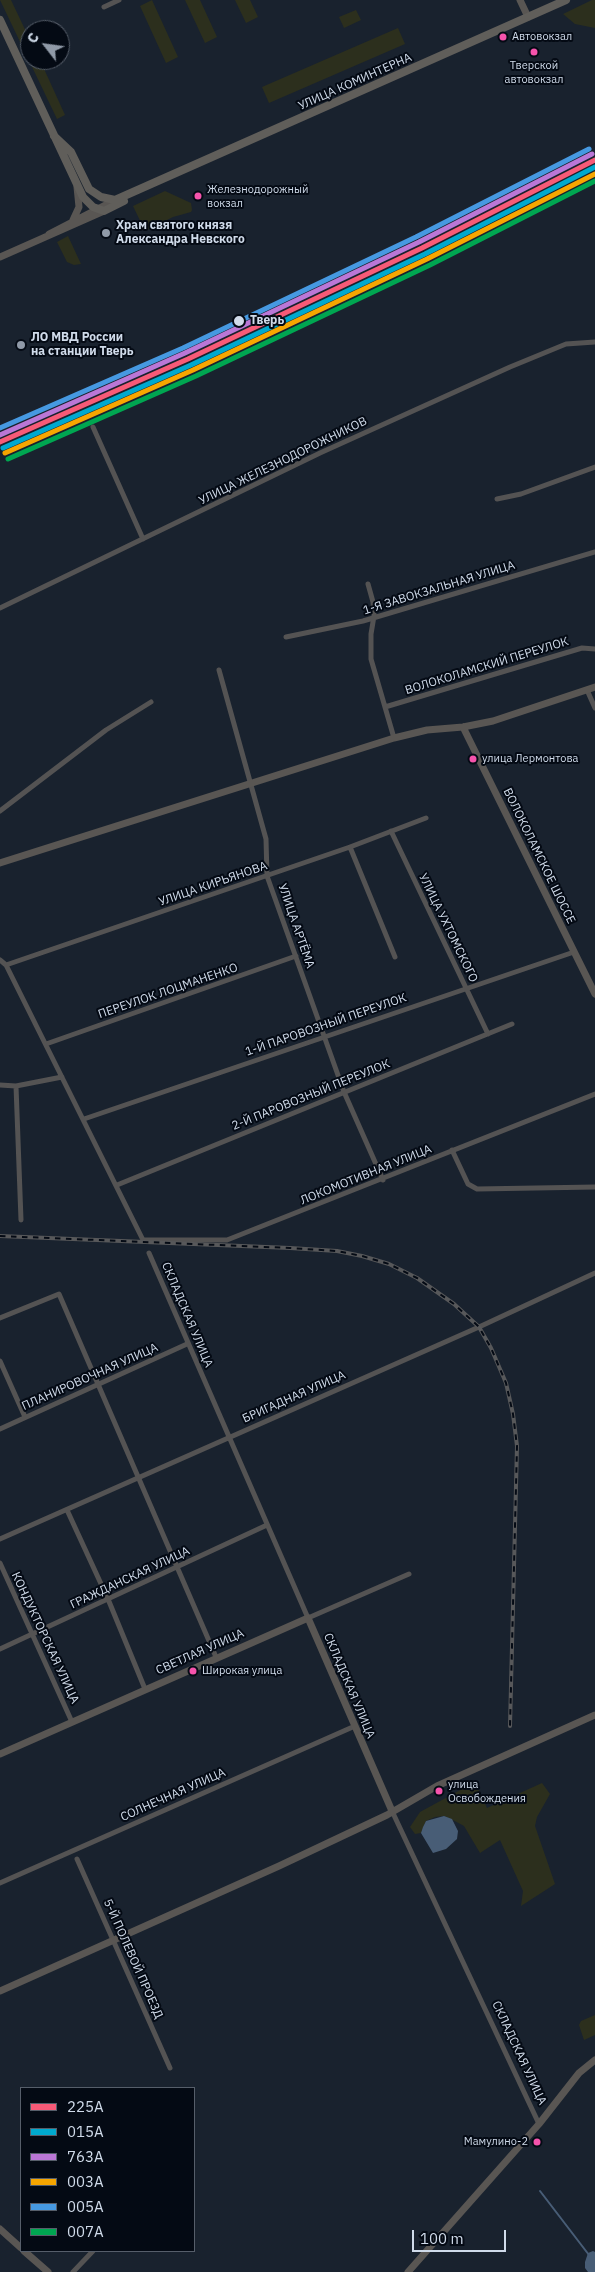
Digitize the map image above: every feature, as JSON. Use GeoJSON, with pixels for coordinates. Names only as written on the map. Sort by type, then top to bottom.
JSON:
{"type":"FeatureCollection","features":[{"type":"Feature","properties":{"kind":"main road","name":"УЛИЦА КОМИНТЕРНА"},"geometry":{"type":"LineString","coordinates":[[115,200],[566,0]]}},
{"type":"Feature","properties":{"kind":"main road"},"geometry":{"type":"LineString","coordinates":[[0,20],[84,198],[95,209]]}},
{"type":"Feature","properties":{"kind":"main road"},"geometry":{"type":"LineString","coordinates":[[54,136],[71,152],[89,189],[101,197],[115,200]]}},
{"type":"Feature","properties":{"kind":"main road","name":"УЛИЦА КОМИНТЕРНА"},"geometry":{"type":"LineString","coordinates":[[95,209],[142,193],[152,184]]}},
{"type":"Feature","properties":{"kind":"street"},"geometry":{"type":"LineString","coordinates":[[104,7],[119,0]]}},
{"type":"Feature","properties":{"kind":"street"},"geometry":{"type":"LineString","coordinates":[[520,0],[528,17]]}},
{"type":"Feature","properties":{"kind":"street"},"geometry":{"type":"LineString","coordinates":[[76,182],[77,221]]}},
{"type":"Feature","properties":{"kind":"street"},"geometry":{"type":"LineString","coordinates":[[77,221],[95,209],[89,189]]}},
{"type":"Feature","properties":{"kind":"street","name":"УЛИЦА КОМИНТЕРНА"},"geometry":{"type":"LineString","coordinates":[[0,257],[45,237],[115,200]]}},
{"type":"Feature","properties":{"kind":"street","name":"УЛИЦА ЖЕЛЕЗНОДОРОЖНИКОВ"},"geometry":{"type":"LineString","coordinates":[[0,608],[320,453],[547,350],[579,342],[595,342]]}},
{"type":"Feature","properties":{"kind":"street"},"geometry":{"type":"LineString","coordinates":[[93,427],[143,540]]}},
{"type":"Feature","properties":{"kind":"street"},"geometry":{"type":"LineString","coordinates":[[497,499],[521,494],[595,467]]}},
{"type":"Feature","properties":{"kind":"street","name":"1-Я ЗАВОКЗАЛЬНАЯ УЛИЦА"},"geometry":{"type":"LineString","coordinates":[[286,637],[336,627],[595,552]]}},
{"type":"Feature","properties":{"kind":"street"},"geometry":{"type":"LineString","coordinates":[[368,584],[373,602],[374,616],[371,634],[371,659],[394,738]]}},
{"type":"Feature","properties":{"kind":"street","name":"ВОЛОКОЛАМСКИЙ ПЕРЕУЛОК"},"geometry":{"type":"LineString","coordinates":[[385,707],[582,648],[595,649]]}},
{"type":"Feature","properties":{"kind":"street","name":"УЛИЦА АРТЁМА"},"geometry":{"type":"LineString","coordinates":[[219,670],[252,783],[266,839],[267,876],[344,1092],[383,1180]]}},
{"type":"Feature","properties":{"kind":"street"},"geometry":{"type":"LineString","coordinates":[[0,863],[394,738],[427,730],[463,727],[493,721],[595,687]]}},
{"type":"Feature","properties":{"kind":"street"},"geometry":{"type":"LineString","coordinates":[[587,690],[595,708]]}},
{"type":"Feature","properties":{"kind":"street"},"geometry":{"type":"LineString","coordinates":[[0,811],[106,730],[151,702]]}},
{"type":"Feature","properties":{"kind":"street","name":"ВОЛОКОЛАМСКОЕ ШОССЕ"},"geometry":{"type":"LineString","coordinates":[[463,727],[595,994]]}},
{"type":"Feature","properties":{"kind":"street","name":"УЛИЦА КИРЬЯНОВА"},"geometry":{"type":"LineString","coordinates":[[6,965],[350,847],[426,818]]}},
{"type":"Feature","properties":{"kind":"street","name":"УЛИЦА УХТОМСКОГО"},"geometry":{"type":"LineString","coordinates":[[391,831],[488,1034]]}},
{"type":"Feature","properties":{"kind":"street"},"geometry":{"type":"LineString","coordinates":[[350,847],[396,956]]}},
{"type":"Feature","properties":{"kind":"street","name":"1-Й ПАРОВОЗНЫЙ ПЕРЕУЛОК"},"geometry":{"type":"LineString","coordinates":[[84,1119],[574,952]]}},
{"type":"Feature","properties":{"kind":"street","name":"ПЕРЕУЛОК ЛОЦМАНЕНКО"},"geometry":{"type":"LineString","coordinates":[[46,1044],[296,956]]}},
{"type":"Feature","properties":{"kind":"street"},"geometry":{"type":"LineString","coordinates":[[0,960],[6,965],[117,1185]]}},
{"type":"Feature","properties":{"kind":"street","name":"2-Й ПАРОВОЗНЫЙ ПЕРЕУЛОК"},"geometry":{"type":"LineString","coordinates":[[117,1185],[512,1024]]}},
{"type":"Feature","properties":{"kind":"street"},"geometry":{"type":"LineString","coordinates":[[0,1084],[16,1086],[62,1077]]}},
{"type":"Feature","properties":{"kind":"street"},"geometry":{"type":"LineString","coordinates":[[16,1086],[21,1220]]}},
{"type":"Feature","properties":{"kind":"street","name":"ЛОКОМОТИВНАЯ УЛИЦА"},"geometry":{"type":"LineString","coordinates":[[117,1185],[143,1240],[227,1240],[383,1180],[452,1150],[595,1094]]}},
{"type":"Feature","properties":{"kind":"street"},"geometry":{"type":"LineString","coordinates":[[452,1150],[468,1184],[477,1189],[595,1187]]}},
{"type":"Feature","properties":{"kind":"street","name":"СКЛАДСКАЯ УЛИЦА"},"geometry":{"type":"LineString","coordinates":[[149,1253],[392,1811],[539,2124]]}},
{"type":"Feature","properties":{"kind":"street","name":"БРИГАДНАЯ УЛИЦА"},"geometry":{"type":"LineString","coordinates":[[0,1539],[479,1327],[595,1272]]}},
{"type":"Feature","properties":{"kind":"street"},"geometry":{"type":"LineString","coordinates":[[0,1318],[59,1294],[216,1657]]}},
{"type":"Feature","properties":{"kind":"street","name":"ПЛАНИРОВОЧНАЯ УЛИЦА"},"geometry":{"type":"LineString","coordinates":[[0,1429],[187,1344]]}},
{"type":"Feature","properties":{"kind":"street"},"geometry":{"type":"LineString","coordinates":[[0,1361],[25,1417]]}},
{"type":"Feature","properties":{"kind":"street"},"geometry":{"type":"LineString","coordinates":[[68,1510],[108,1599],[145,1689]]}},
{"type":"Feature","properties":{"kind":"street","name":"ГРАЖДАНСКАЯ УЛИЦА"},"geometry":{"type":"LineString","coordinates":[[0,1649],[178,1568],[267,1525]]}},
{"type":"Feature","properties":{"kind":"street","name":"КОНДУКТОРСКАЯ УЛИЦА"},"geometry":{"type":"LineString","coordinates":[[0,1563],[72,1722]]}},
{"type":"Feature","properties":{"kind":"street","name":"СВЕТЛАЯ УЛИЦА"},"geometry":{"type":"LineString","coordinates":[[0,1754],[216,1657],[409,1574]]}},
{"type":"Feature","properties":{"kind":"street"},"geometry":{"type":"LineString","coordinates":[[0,1990],[279,1866],[445,1783],[595,1715]]}},
{"type":"Feature","properties":{"kind":"street","name":"СОЛНЕЧНАЯ УЛИЦА"},"geometry":{"type":"LineString","coordinates":[[0,1883],[355,1726]]}},
{"type":"Feature","properties":{"kind":"street","name":"5-Й ПОЛЕВОЙ ПРОЕЗД"},"geometry":{"type":"LineString","coordinates":[[77,1859],[170,2068]]}},
{"type":"Feature","properties":{"kind":"street"},"geometry":{"type":"LineString","coordinates":[[408,2272],[539,2124],[579,2072],[595,2060]]}},
{"type":"Feature","properties":{"kind":"street"},"geometry":{"type":"LineString","coordinates":[[0,2229],[20,2247]]}},
{"type":"Feature","properties":{"kind":"street"},"geometry":{"type":"LineString","coordinates":[[25,2252],[48,2272]]}},
{"type":"Feature","properties":{"kind":"street"},"geometry":{"type":"LineString","coordinates":[[73,2272],[91,2252]]}},
{"type":"Feature","properties":{"kind":"green space"},"geometry":{"type":"Polygon","coordinates":[[[0,0],[11,0],[20,20],[20,42],[0,0]]]}},
{"type":"Feature","properties":{"kind":"green space"},"geometry":{"type":"Polygon","coordinates":[[[152,0],[178,57],[166,63],[140,6],[152,0]]]}},
{"type":"Feature","properties":{"kind":"green space"},"geometry":{"type":"Polygon","coordinates":[[[185,0],[200,0],[217,37],[205,43],[185,0]]]}},
{"type":"Feature","properties":{"kind":"green space"},"geometry":{"type":"Polygon","coordinates":[[[235,0],[250,0],[258,17],[246,23],[235,0]]]}},
{"type":"Feature","properties":{"kind":"green space"},"geometry":{"type":"Polygon","coordinates":[[[595,0],[595,28],[575,24],[563,14],[595,0]]]}},
{"type":"Feature","properties":{"kind":"green space"},"geometry":{"type":"Polygon","coordinates":[[[356,10],[361,20],[344,28],[339,17],[356,10]]]}},
{"type":"Feature","properties":{"kind":"green space"},"geometry":{"type":"Polygon","coordinates":[[[398,28],[405,44],[269,103],[262,87],[398,28]]]}},
{"type":"Feature","properties":{"kind":"green space"},"geometry":{"type":"Polygon","coordinates":[[[34,70],[45,70],[65,115],[57,119],[34,70]]]}},
{"type":"Feature","properties":{"kind":"green space"},"geometry":{"type":"Polygon","coordinates":[[[165,191],[191,203],[191,212],[173,217],[145,231],[133,206],[165,191]]]}},
{"type":"Feature","properties":{"kind":"green space"},"geometry":{"type":"Polygon","coordinates":[[[68,236],[81,264],[74,265],[67,262],[57,242],[68,236]]]}},
{"type":"Feature","properties":{"kind":"green space"},"geometry":{"type":"Polygon","coordinates":[[[475,1782],[487,1808],[542,1783],[550,1794],[537,1817],[535,1826],[555,1884],[521,1906],[523,1891],[500,1840],[480,1853],[464,1826],[444,1816],[426,1821],[421,1833],[415,1834],[410,1827],[420,1812],[475,1782]]]}},
{"type":"Feature","properties":{"kind":"green space"},"geometry":{"type":"Polygon","coordinates":[[[595,2015],[595,2035],[584,2040],[579,2025],[581,2021],[595,2015]]]}},
{"type":"Feature","properties":{"kind":"water"},"geometry":{"type":"Polygon","coordinates":[[[444,1816],[452,1819],[458,1831],[457,1839],[446,1849],[433,1853],[421,1833],[426,1821],[444,1816]]]}},
{"type":"Feature","properties":{"kind":"water"},"geometry":{"type":"Polygon","coordinates":[[[595,2252],[595,2272],[588,2272],[585,2268],[585,2262],[588,2253],[595,2252]]]}},
{"type":"Feature","properties":{"kind":"waterway"},"geometry":{"type":"LineString","coordinates":[[540,2191],[589,2255]]}},
{"type":"Feature","properties":{"kind":"railway"},"geometry":{"type":"LineString","coordinates":[[0,1236],[337,1251],[389,1264],[417,1278],[454,1304],[479,1327],[491,1348],[506,1383],[513,1414],[517,1446],[510,1726]]}},
{"type":"Feature","properties":{"kind":"transit line","name":"005А"},"geometry":{"type":"LineString","coordinates":[[0,428],[183,348],[416,237],[589,149]]}},
{"type":"Feature","properties":{"kind":"transit line","name":"763А"},"geometry":{"type":"LineString","coordinates":[[0,435],[185,353],[419,242],[592,154]]}},
{"type":"Feature","properties":{"kind":"transit line","name":"225А"},"geometry":{"type":"LineString","coordinates":[[0,442],[188,359],[422,248],[595,160]]}},
{"type":"Feature","properties":{"kind":"transit line","name":"015А"},"geometry":{"type":"LineString","coordinates":[[3,448],[191,365],[425,254],[595,167]]}},
{"type":"Feature","properties":{"kind":"transit line","name":"003А"},"geometry":{"type":"LineString","coordinates":[[5,453],[193,370],[427,259],[595,174]]}},
{"type":"Feature","properties":{"kind":"transit line","name":"007А"},"geometry":{"type":"LineString","coordinates":[[8,459],[196,376],[430,265],[595,181]]}},
{"type":"Feature","properties":{"kind":"place","name":"Автовокзал"},"geometry":{"type":"Point","coordinates":[503,37]}},
{"type":"Feature","properties":{"kind":"place","name":"Тверской автовокзал"},"geometry":{"type":"Point","coordinates":[534,52]}},
{"type":"Feature","properties":{"kind":"place","name":"Железнодорожный вокзал"},"geometry":{"type":"Point","coordinates":[198,196]}},
{"type":"Feature","properties":{"kind":"place","name":"Храм святого князя Александра Невского"},"geometry":{"type":"Point","coordinates":[106,233]}},
{"type":"Feature","properties":{"kind":"place","name":"Тверь"},"geometry":{"type":"Point","coordinates":[239,321]}},
{"type":"Feature","properties":{"kind":"place","name":"ЛО МВД России на станции Тверь"},"geometry":{"type":"Point","coordinates":[21,345]}},
{"type":"Feature","properties":{"kind":"place","name":"улица Лермонтова"},"geometry":{"type":"Point","coordinates":[473,759]}},
{"type":"Feature","properties":{"kind":"place","name":"Широкая улица"},"geometry":{"type":"Point","coordinates":[193,1671]}},
{"type":"Feature","properties":{"kind":"place","name":"улица Освобождения"},"geometry":{"type":"Point","coordinates":[439,1791]}},
{"type":"Feature","properties":{"kind":"place","name":"Мамулино-2"},"geometry":{"type":"Point","coordinates":[537,2142]}}]}
